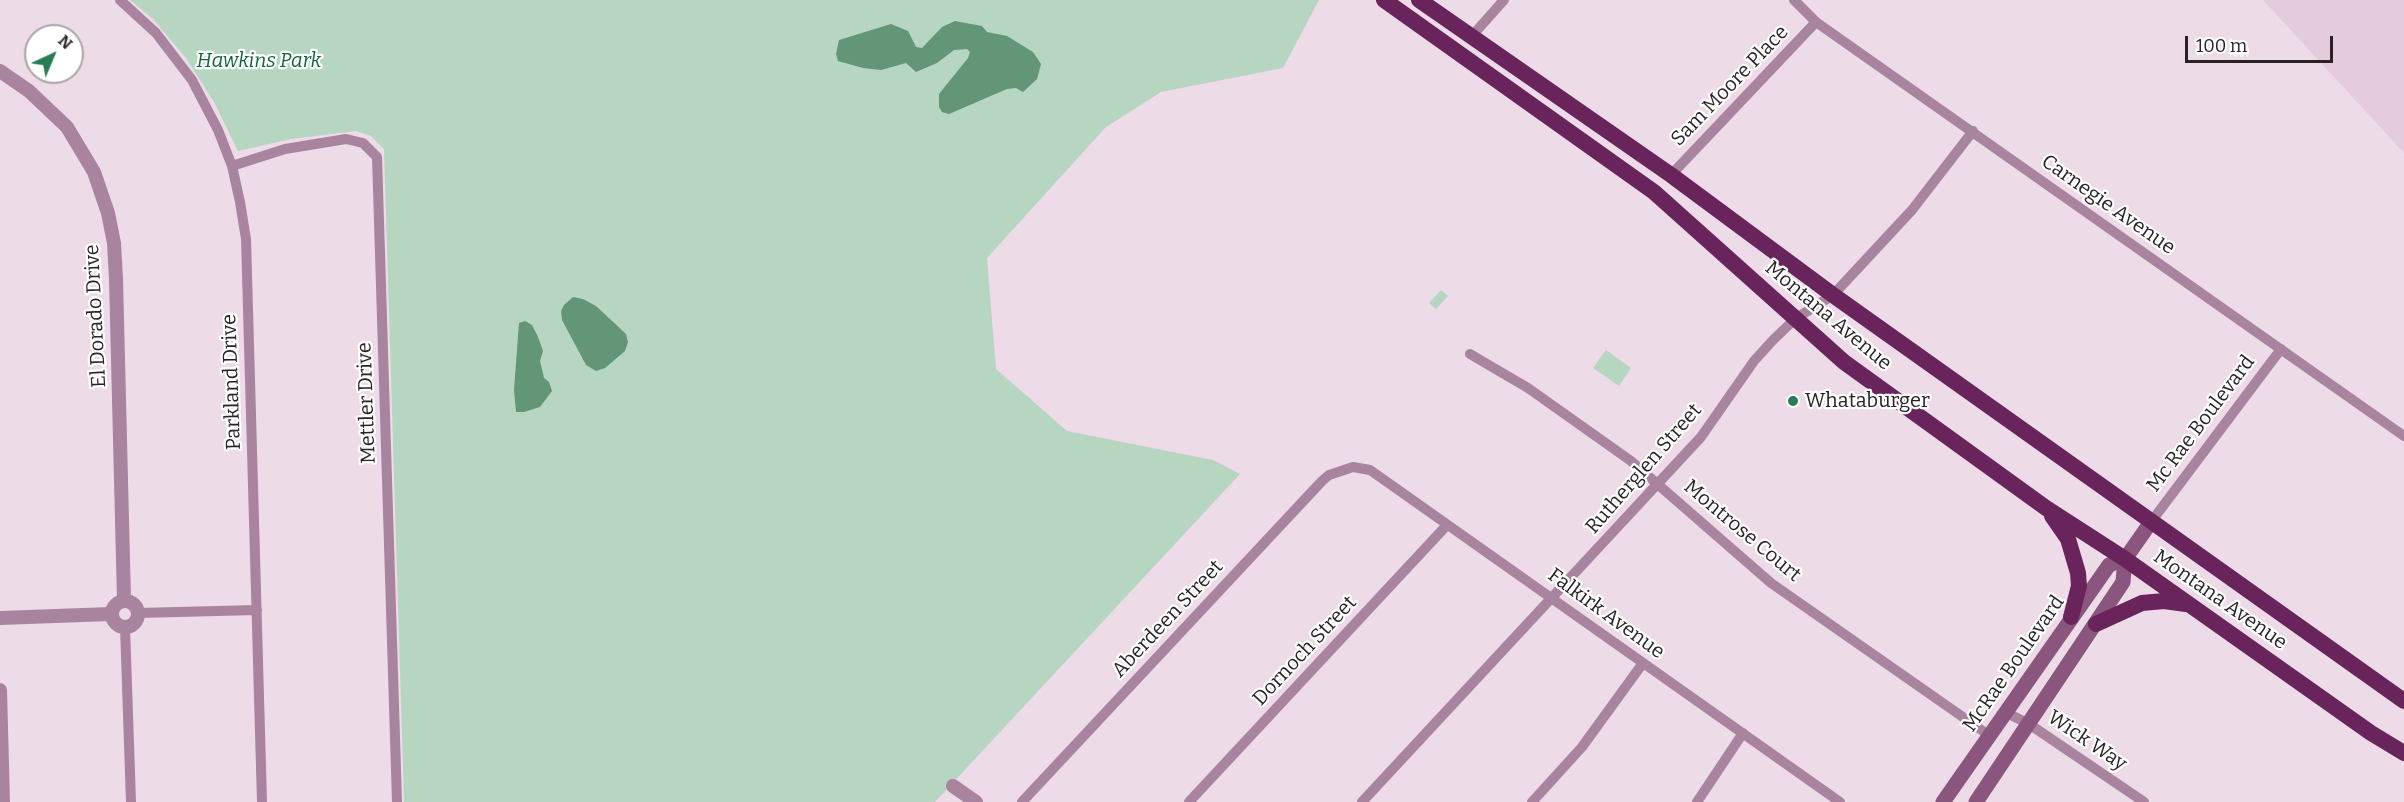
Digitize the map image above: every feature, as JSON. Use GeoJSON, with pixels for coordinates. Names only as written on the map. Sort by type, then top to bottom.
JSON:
{"type":"FeatureCollection","features":[{"type":"Feature","properties":{"kind":"highway","name":"Montana Avenue"},"geometry":{"type":"LineString","coordinates":[[1384,0],[1654,192],[1836,356],[2046,508],[2125,559],[2370,733],[2404,753]]}},
{"type":"Feature","properties":{"kind":"highway","name":"Montana Avenue"},"geometry":{"type":"LineString","coordinates":[[1419,0],[1671,175],[1833,295],[2404,701]]}},
{"type":"Feature","properties":{"kind":"highway"},"geometry":{"type":"LineString","coordinates":[[2046,508],[2068,539],[2075,556],[2079,586],[2071,617]]}},
{"type":"Feature","properties":{"kind":"highway"},"geometry":{"type":"LineString","coordinates":[[2096,624],[2142,603],[2164,601],[2189,605]]}},
{"type":"Feature","properties":{"kind":"main road","name":"McRae Boulevard"},"geometry":{"type":"LineString","coordinates":[[1976,802],[2123,582],[2125,559],[2151,522]]}},
{"type":"Feature","properties":{"kind":"main road","name":"McRae Boulevard"},"geometry":{"type":"LineString","coordinates":[[1943,802],[2109,565],[2125,559]]}},
{"type":"Feature","properties":{"kind":"street","name":"Parkland Drive"},"geometry":{"type":"LineString","coordinates":[[120,0],[156,33],[187,73],[218,129],[232,166],[246,238],[262,802]]}},
{"type":"Feature","properties":{"kind":"street"},"geometry":{"type":"LineString","coordinates":[[1470,37],[1504,0]]}},
{"type":"Feature","properties":{"kind":"street","name":"Carnegie Avenue"},"geometry":{"type":"LineString","coordinates":[[1794,0],[1816,22],[2404,436]]}},
{"type":"Feature","properties":{"kind":"street","name":"Sam Moore Place"},"geometry":{"type":"LineString","coordinates":[[1671,175],[1816,22]]}},
{"type":"Feature","properties":{"kind":"street","name":"El Dorado Drive"},"geometry":{"type":"LineString","coordinates":[[0,71],[37,98],[67,127],[90,164],[108,213],[114,243],[116,279],[124,600]]}},
{"type":"Feature","properties":{"kind":"street","name":"Rutherglen Street"},"geometry":{"type":"LineString","coordinates":[[1362,802],[1701,437],[1754,361],[1795,319],[1833,295],[1912,210],[1973,131]]}},
{"type":"Feature","properties":{"kind":"street","name":"Mettler Drive"},"geometry":{"type":"LineString","coordinates":[[232,166],[285,148],[346,140],[363,142],[377,156],[397,802]]}},
{"type":"Feature","properties":{"kind":"street","name":"Mc Rae Boulevard"},"geometry":{"type":"LineString","coordinates":[[2151,522],[2281,349]]}},
{"type":"Feature","properties":{"kind":"street","name":"Montrose Court"},"geometry":{"type":"LineString","coordinates":[[1470,354],[1528,388],[1659,483],[1771,583],[1990,736]]}},
{"type":"Feature","properties":{"kind":"street","name":"Falkirk Avenue"},"geometry":{"type":"LineString","coordinates":[[1346,468],[1370,470],[1840,802]]}},
{"type":"Feature","properties":{"kind":"street","name":"Aberdeen Street"},"geometry":{"type":"LineString","coordinates":[[1022,802],[1322,481],[1329,474],[1346,468]]}},
{"type":"Feature","properties":{"kind":"street","name":"Dornoch Street"},"geometry":{"type":"LineString","coordinates":[[1189,802],[1447,525]]}},
{"type":"Feature","properties":{"kind":"street"},"geometry":{"type":"LineString","coordinates":[[124,600],[134,604],[138,613],[135,623],[125,627],[115,623],[111,614],[115,604],[124,600]]}},
{"type":"Feature","properties":{"kind":"street"},"geometry":{"type":"LineString","coordinates":[[138,613],[257,610]]}},
{"type":"Feature","properties":{"kind":"street"},"geometry":{"type":"LineString","coordinates":[[0,618],[111,614]]}},
{"type":"Feature","properties":{"kind":"street"},"geometry":{"type":"LineString","coordinates":[[125,627],[131,802]]}},
{"type":"Feature","properties":{"kind":"street"},"geometry":{"type":"LineString","coordinates":[[1532,802],[1582,747],[1642,663]]}},
{"type":"Feature","properties":{"kind":"street"},"geometry":{"type":"LineString","coordinates":[[0,690],[3,802]]}},
{"type":"Feature","properties":{"kind":"street","name":"Wick Way"},"geometry":{"type":"LineString","coordinates":[[2007,713],[2029,724],[2144,802]]}},
{"type":"Feature","properties":{"kind":"street"},"geometry":{"type":"LineString","coordinates":[[1697,802],[1743,734]]}},
{"type":"Feature","properties":{"kind":"street"},"geometry":{"type":"LineString","coordinates":[[953,786],[976,802]]}},
{"type":"Feature","properties":{"kind":"shaded area"},"geometry":{"type":"Polygon","coordinates":[[[2263,0],[2404,0],[2404,153],[2263,0]]]}},
{"type":"Feature","properties":{"kind":"shaded area"},"geometry":{"type":"Polygon","coordinates":[[[955,21],[982,26],[987,32],[1007,36],[1033,52],[1041,64],[1037,79],[1023,92],[1016,88],[1007,89],[949,114],[942,112],[939,107],[939,94],[968,58],[970,52],[967,49],[954,50],[937,63],[916,72],[906,63],[881,70],[838,61],[836,54],[839,40],[891,24],[908,31],[916,47],[922,48],[942,27],[955,21]]]}},
{"type":"Feature","properties":{"kind":"shaded area"},"geometry":{"type":"Polygon","coordinates":[[[573,297],[596,306],[626,334],[628,342],[625,351],[605,368],[596,371],[586,365],[562,320],[561,311],[573,297]]]}},
{"type":"Feature","properties":{"kind":"shaded area"},"geometry":{"type":"Polygon","coordinates":[[[525,321],[532,325],[538,337],[543,351],[540,361],[544,378],[549,382],[552,391],[540,407],[516,412],[514,390],[519,323],[525,321]]]}},
{"type":"Feature","properties":{"kind":"green space","name":"Hawkins Park"},"geometry":{"type":"Polygon","coordinates":[[[130,0],[1319,0],[1283,68],[1161,92],[1106,127],[987,258],[996,369],[1067,431],[1213,460],[1240,474],[935,802],[404,802],[384,149],[371,136],[356,131],[291,139],[238,151],[214,102],[186,58],[153,19],[130,0]]]}},
{"type":"Feature","properties":{"kind":"green space"},"geometry":{"type":"Polygon","coordinates":[[[1441,290],[1448,296],[1436,309],[1429,303],[1441,290]]]}},
{"type":"Feature","properties":{"kind":"green space"},"geometry":{"type":"Polygon","coordinates":[[[1606,350],[1631,368],[1619,386],[1593,368],[1606,350]]]}},
{"type":"Feature","properties":{"kind":"place","name":"Whataburger"},"geometry":{"type":"Point","coordinates":[1793,401]}}]}
